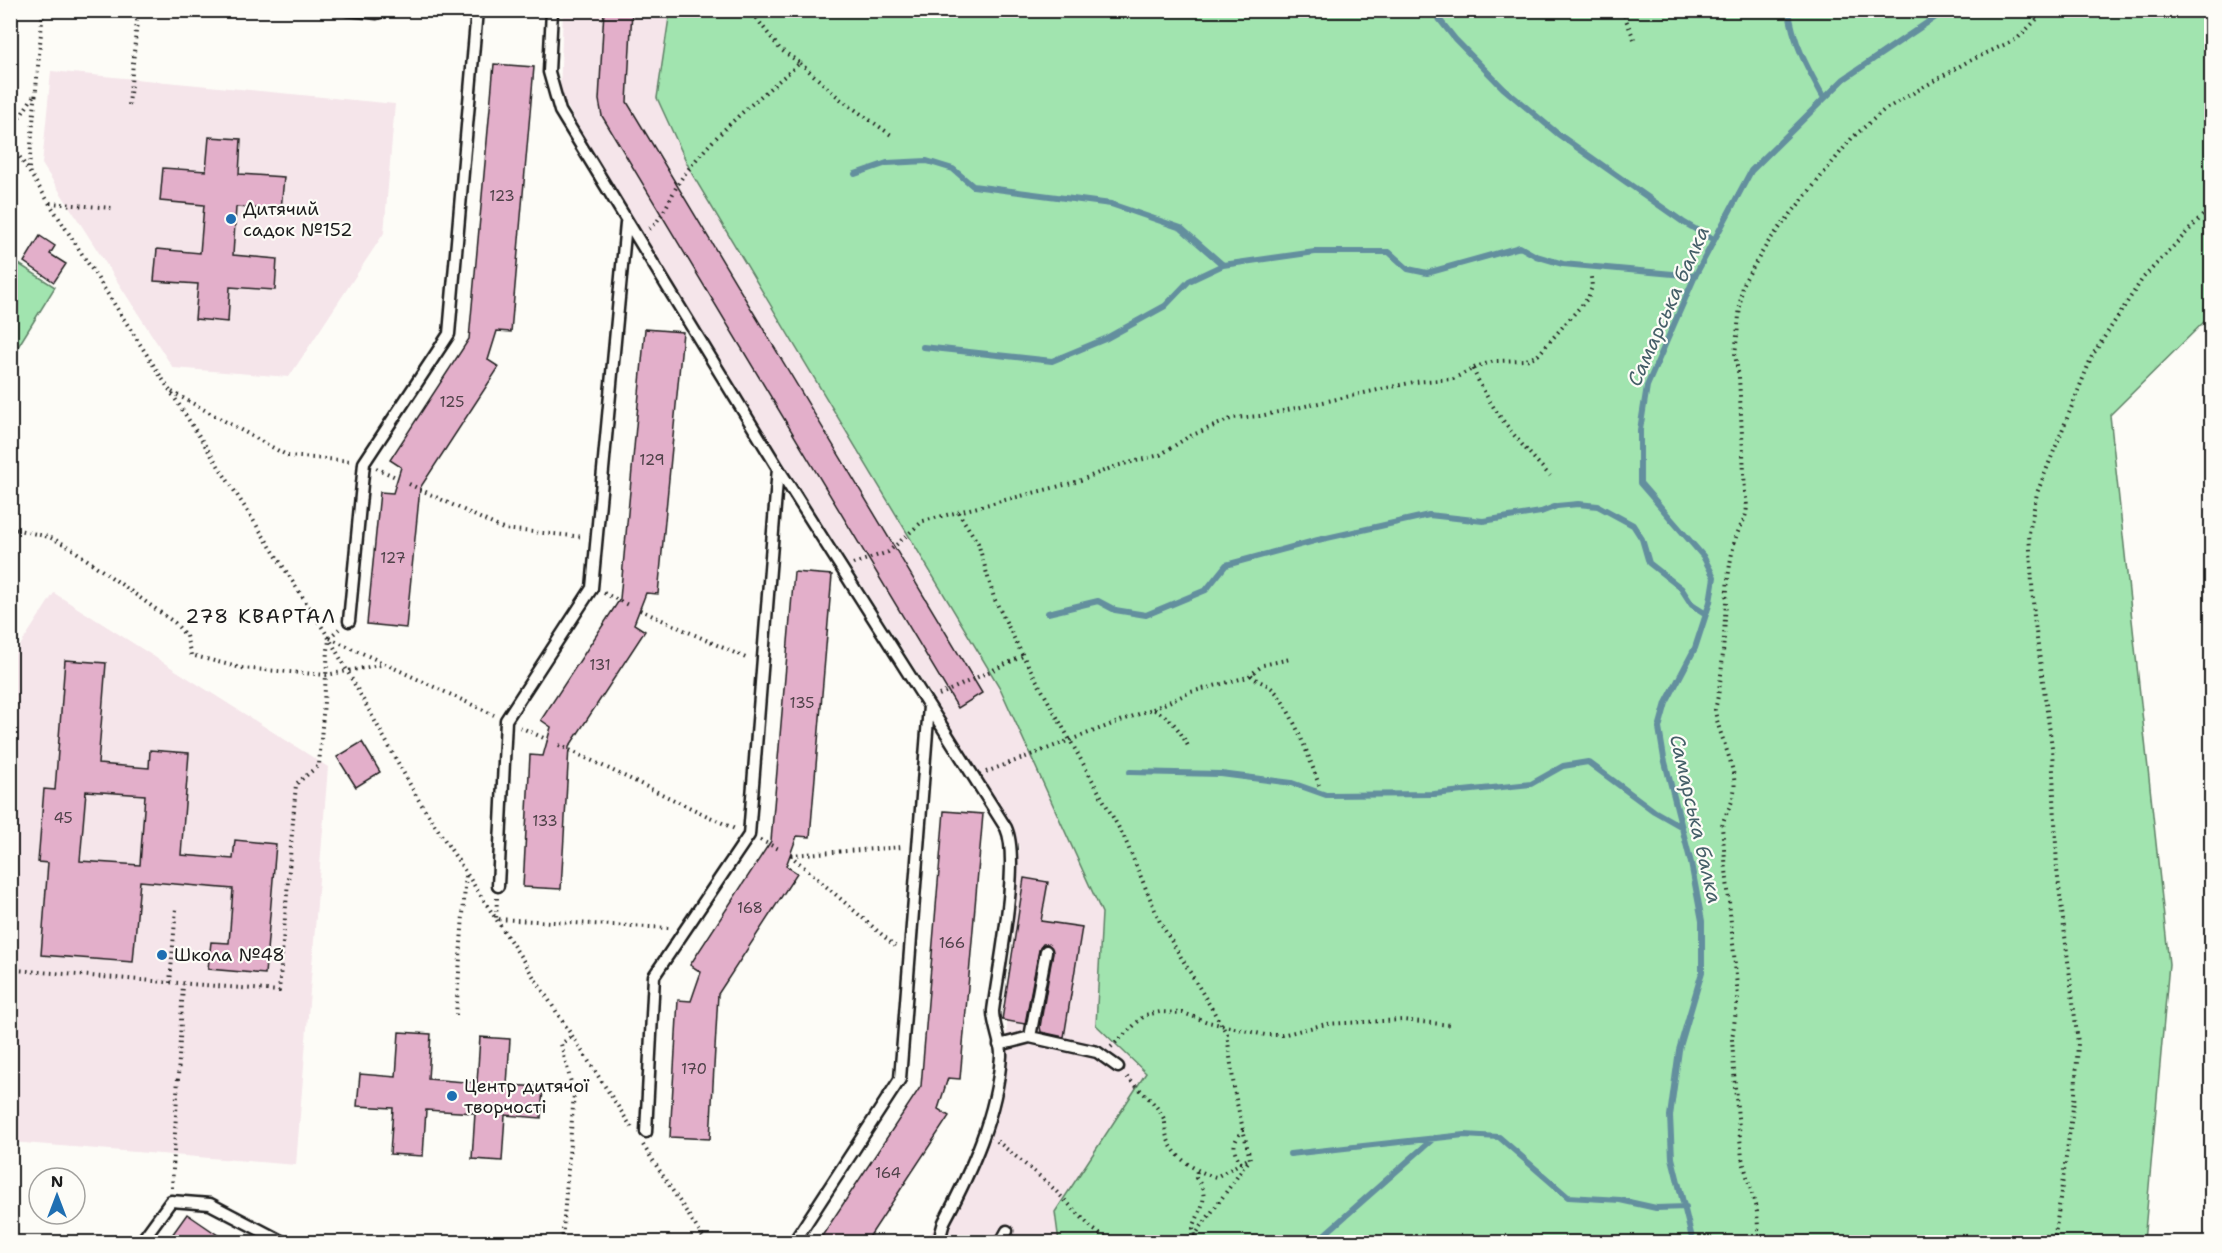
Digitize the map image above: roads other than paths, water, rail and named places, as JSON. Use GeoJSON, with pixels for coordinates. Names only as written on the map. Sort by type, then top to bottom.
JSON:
{"type":"FeatureCollection","features":[{"type":"Feature","properties":{"kind":"lane"},"geometry":{"type":"LineString","coordinates":[[347,10],[377,13],[386,10]]}},
{"type":"Feature","properties":{"kind":"lane"},"geometry":{"type":"LineString","coordinates":[[349,621],[364,462],[449,334],[477,10]]}},
{"type":"Feature","properties":{"kind":"lane"},"geometry":{"type":"LineString","coordinates":[[552,10],[548,47],[552,90],[560,111],[626,223],[778,468],[1006,828],[1011,848],[1011,875],[993,1011],[993,1026],[1001,1053],[978,1155],[944,1222],[941,1233],[943,1242]]}},
{"type":"Feature","properties":{"kind":"lane"},"geometry":{"type":"LineString","coordinates":[[498,886],[506,720],[592,588],[626,223]]}},
{"type":"Feature","properties":{"kind":"lane"},"geometry":{"type":"LineString","coordinates":[[642,1136],[654,976],[749,836],[778,468]]}},
{"type":"Feature","properties":{"kind":"lane"},"geometry":{"type":"LineString","coordinates":[[794,1242],[900,1079],[919,846],[927,704]]}},
{"type":"Feature","properties":{"kind":"lane"},"geometry":{"type":"LineString","coordinates":[[1030,1037],[1046,951]]}},
{"type":"Feature","properties":{"kind":"lane"},"geometry":{"type":"LineString","coordinates":[[999,1045],[1030,1037],[1097,1052],[1118,1067]]}},
{"type":"Feature","properties":{"kind":"lane"},"geometry":{"type":"LineString","coordinates":[[141,1242],[171,1200],[210,1204],[282,1242]]}},
{"type":"Feature","properties":{"kind":"lane"},"geometry":{"type":"LineString","coordinates":[[1001,1242],[1007,1231]]}},
{"type":"Feature","properties":{"kind":"waterway"},"geometry":{"type":"LineString","coordinates":[[1432,10],[1455,39],[1503,88],[1558,134],[1683,222],[1714,240]]}},
{"type":"Feature","properties":{"kind":"waterway"},"geometry":{"type":"LineString","coordinates":[[1789,10],[1797,44],[1824,98]]}},
{"type":"Feature","properties":{"kind":"waterway","name":"Самарська балка"},"geometry":{"type":"LineString","coordinates":[[1693,1242],[1672,1158],[1670,1116],[1679,1050],[1702,972],[1702,921],[1691,863],[1664,758],[1659,728],[1666,703],[1695,648],[1710,602],[1714,577],[1703,556],[1640,483],[1640,430],[1647,386],[1695,276],[1751,171],[1844,79],[1946,10]]}},
{"type":"Feature","properties":{"kind":"waterway"},"geometry":{"type":"LineString","coordinates":[[855,174],[887,163],[927,161],[953,169],[973,186],[1111,204],[1181,228],[1223,265],[1315,252],[1389,252],[1408,269],[1427,273],[1520,247],[1536,256],[1563,264],[1695,276]]}},
{"type":"Feature","properties":{"kind":"waterway"},"geometry":{"type":"LineString","coordinates":[[923,347],[1052,361],[1105,339],[1165,306],[1189,281],[1223,265]]}},
{"type":"Feature","properties":{"kind":"waterway"},"geometry":{"type":"LineString","coordinates":[[1048,613],[1098,601],[1115,610],[1146,615],[1206,590],[1226,565],[1318,540],[1429,515],[1483,521],[1578,504],[1598,506],[1633,525],[1642,539],[1649,563],[1681,588],[1692,605],[1706,614]]}},
{"type":"Feature","properties":{"kind":"waterway"},"geometry":{"type":"LineString","coordinates":[[1130,772],[1221,774],[1292,783],[1326,795],[1434,794],[1531,784],[1563,766],[1588,762],[1654,811],[1682,827]]}},
{"type":"Feature","properties":{"kind":"waterway"},"geometry":{"type":"LineString","coordinates":[[1290,1154],[1464,1135],[1499,1137],[1568,1197],[1620,1200],[1656,1208],[1686,1207]]}},
{"type":"Feature","properties":{"kind":"waterway"},"geometry":{"type":"LineString","coordinates":[[1316,1242],[1434,1138]]}},
{"type":"Feature","properties":{"kind":"place","name":"Дитячий садок №152"},"geometry":{"type":"Point","coordinates":[231,219]}},
{"type":"Feature","properties":{"kind":"place","name":"Школа №48"},"geometry":{"type":"Point","coordinates":[162,955]}},
{"type":"Feature","properties":{"kind":"place","name":"Центр дитячої творчості"},"geometry":{"type":"Point","coordinates":[452,1096]}},
{"type":"Feature","properties":{"kind":"district","name":"278 КВАРТАЛ"},"geometry":{"type":"Point","coordinates":[261,616]}}]}
